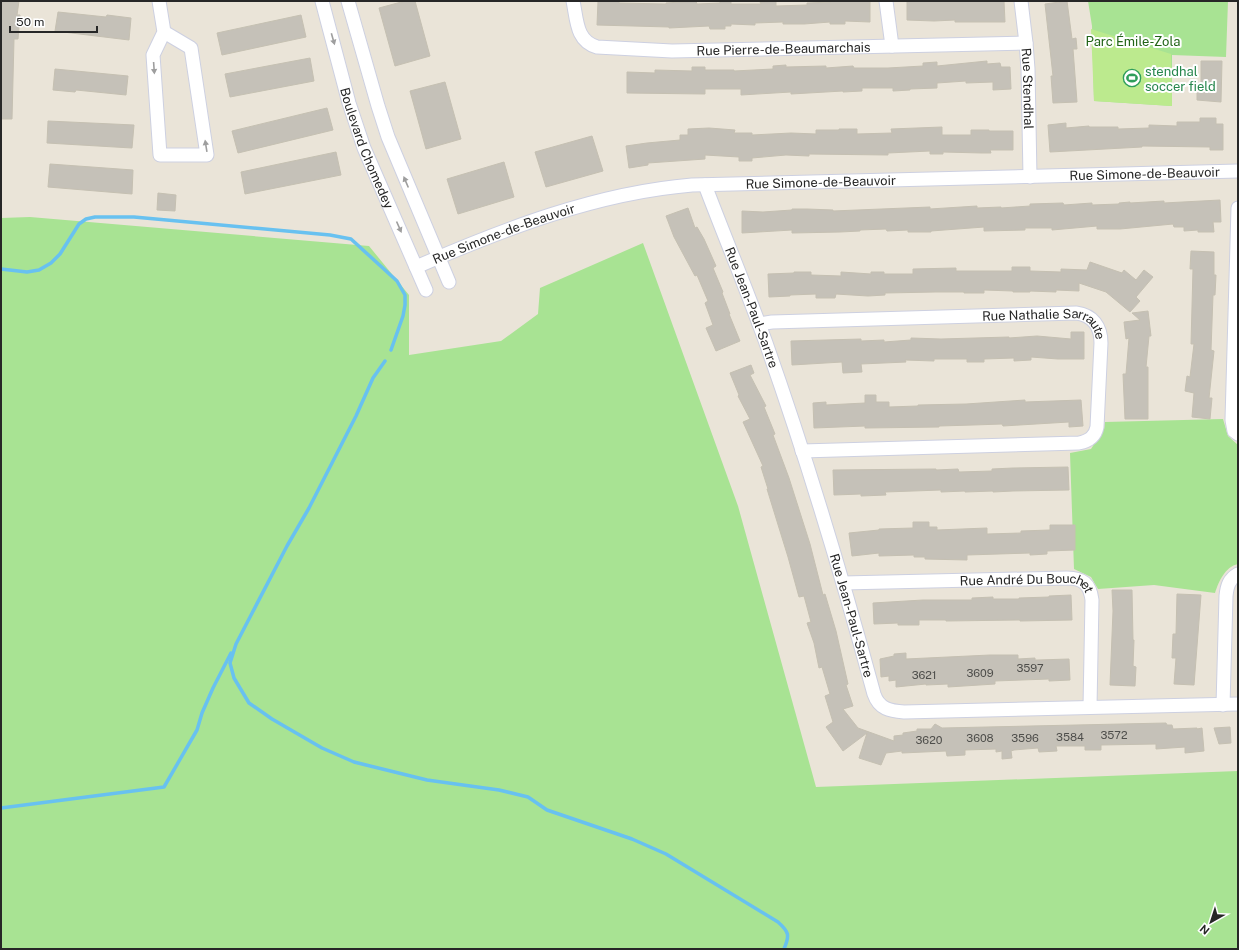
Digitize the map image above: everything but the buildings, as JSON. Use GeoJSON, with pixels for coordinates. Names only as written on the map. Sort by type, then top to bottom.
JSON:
{"type":"FeatureCollection","features":[{"type":"Feature","properties":{"kind":"street"},"geometry":{"type":"LineString","coordinates":[[159,1],[164,32],[153,55],[160,155],[207,155],[191,48],[164,32]]}},
{"type":"Feature","properties":{"kind":"street","name":"Boulevard Chomedey"},"geometry":{"type":"LineString","coordinates":[[322,1],[364,148],[426,290]]}},
{"type":"Feature","properties":{"kind":"street","name":"Boulevard Chomedey"},"geometry":{"type":"LineString","coordinates":[[348,1],[388,138],[449,282]]}},
{"type":"Feature","properties":{"kind":"street","name":"Rue Pierre-de-Beaumarchais"},"geometry":{"type":"LineString","coordinates":[[573,1],[580,35],[587,43],[597,47],[672,51],[1026,43]]}},
{"type":"Feature","properties":{"kind":"street"},"geometry":{"type":"LineString","coordinates":[[886,1],[892,46]]}},
{"type":"Feature","properties":{"kind":"street","name":"Rue Stendhal"},"geometry":{"type":"LineString","coordinates":[[1020,1],[1028,69],[1030,177]]}},
{"type":"Feature","properties":{"kind":"street","name":"Rue Simone-de-Beauvoir"},"geometry":{"type":"LineString","coordinates":[[416,267],[540,218],[613,197],[662,188],[705,185],[1238,171]]}},
{"type":"Feature","properties":{"kind":"street","name":"Rue Jean-Paul-Sartre"},"geometry":{"type":"LineString","coordinates":[[705,185],[759,324],[802,451],[844,583],[877,703],[884,708],[904,712],[1238,704]]}},
{"type":"Feature","properties":{"kind":"street"},"geometry":{"type":"LineString","coordinates":[[1238,208],[1237,306],[1232,420],[1234,431],[1238,434]]}},
{"type":"Feature","properties":{"kind":"street","name":"Rue Nathalie Sarraute"},"geometry":{"type":"LineString","coordinates":[[759,324],[772,322],[1076,313],[1085,315],[1092,319],[1097,324],[1100,331],[1101,343],[1098,427],[1093,437],[1088,441],[1079,443],[802,451]]}},
{"type":"Feature","properties":{"kind":"street"},"geometry":{"type":"LineString","coordinates":[[1223,705],[1226,596],[1229,581],[1238,574]]}},
{"type":"Feature","properties":{"kind":"street","name":"Rue André Du Bouchet"},"geometry":{"type":"LineString","coordinates":[[844,583],[1067,578],[1080,580],[1088,586],[1091,591],[1092,600],[1090,707]]}},
{"type":"Feature","properties":{"kind":"green space","name":"Parc Émile-Zola"},"geometry":{"type":"Polygon","coordinates":[[[1088,1],[1228,1],[1226,57],[1172,55],[1172,106],[1094,101],[1092,26],[1088,1]]]}},
{"type":"Feature","properties":{"kind":"green space","name":"stendhal soccer field"},"geometry":{"type":"Polygon","coordinates":[[[1091,29],[1171,54],[1172,106],[1094,101],[1091,29]]]}},
{"type":"Feature","properties":{"kind":"green space"},"geometry":{"type":"Polygon","coordinates":[[[30,217],[369,246],[409,295],[409,355],[501,341],[538,314],[540,288],[643,243],[738,506],[816,787],[1238,771],[1238,949],[1,949],[1,218],[30,217]]]}},
{"type":"Feature","properties":{"kind":"green space"},"geometry":{"type":"Polygon","coordinates":[[[1223,419],[1228,436],[1238,445],[1238,564],[1226,571],[1215,593],[1154,585],[1098,589],[1091,577],[1074,569],[1070,453],[1091,449],[1104,429],[1105,422],[1223,419]]]}},
{"type":"Feature","properties":{"kind":"waterway"},"geometry":{"type":"LineString","coordinates":[[1,269],[27,272],[39,270],[51,263],[60,254],[79,224],[86,219],[95,217],[134,217],[330,235],[351,239],[397,281],[405,295],[403,316],[391,350]]}},
{"type":"Feature","properties":{"kind":"waterway"},"geometry":{"type":"LineString","coordinates":[[385,361],[373,378],[356,416],[309,508],[287,546],[236,644],[230,663],[234,678],[249,703],[272,719],[322,748],[354,762],[427,780],[499,790],[528,797],[547,810],[632,839],[666,854],[778,922],[784,928],[788,937],[784,949]]}},
{"type":"Feature","properties":{"kind":"waterway"},"geometry":{"type":"LineString","coordinates":[[1,808],[164,787],[197,730],[202,713],[213,688],[231,653]]}},
{"type":"Feature","properties":{"kind":"place","name":"stendhal soccer field"},"geometry":{"type":"Point","coordinates":[1132,78]}}]}
